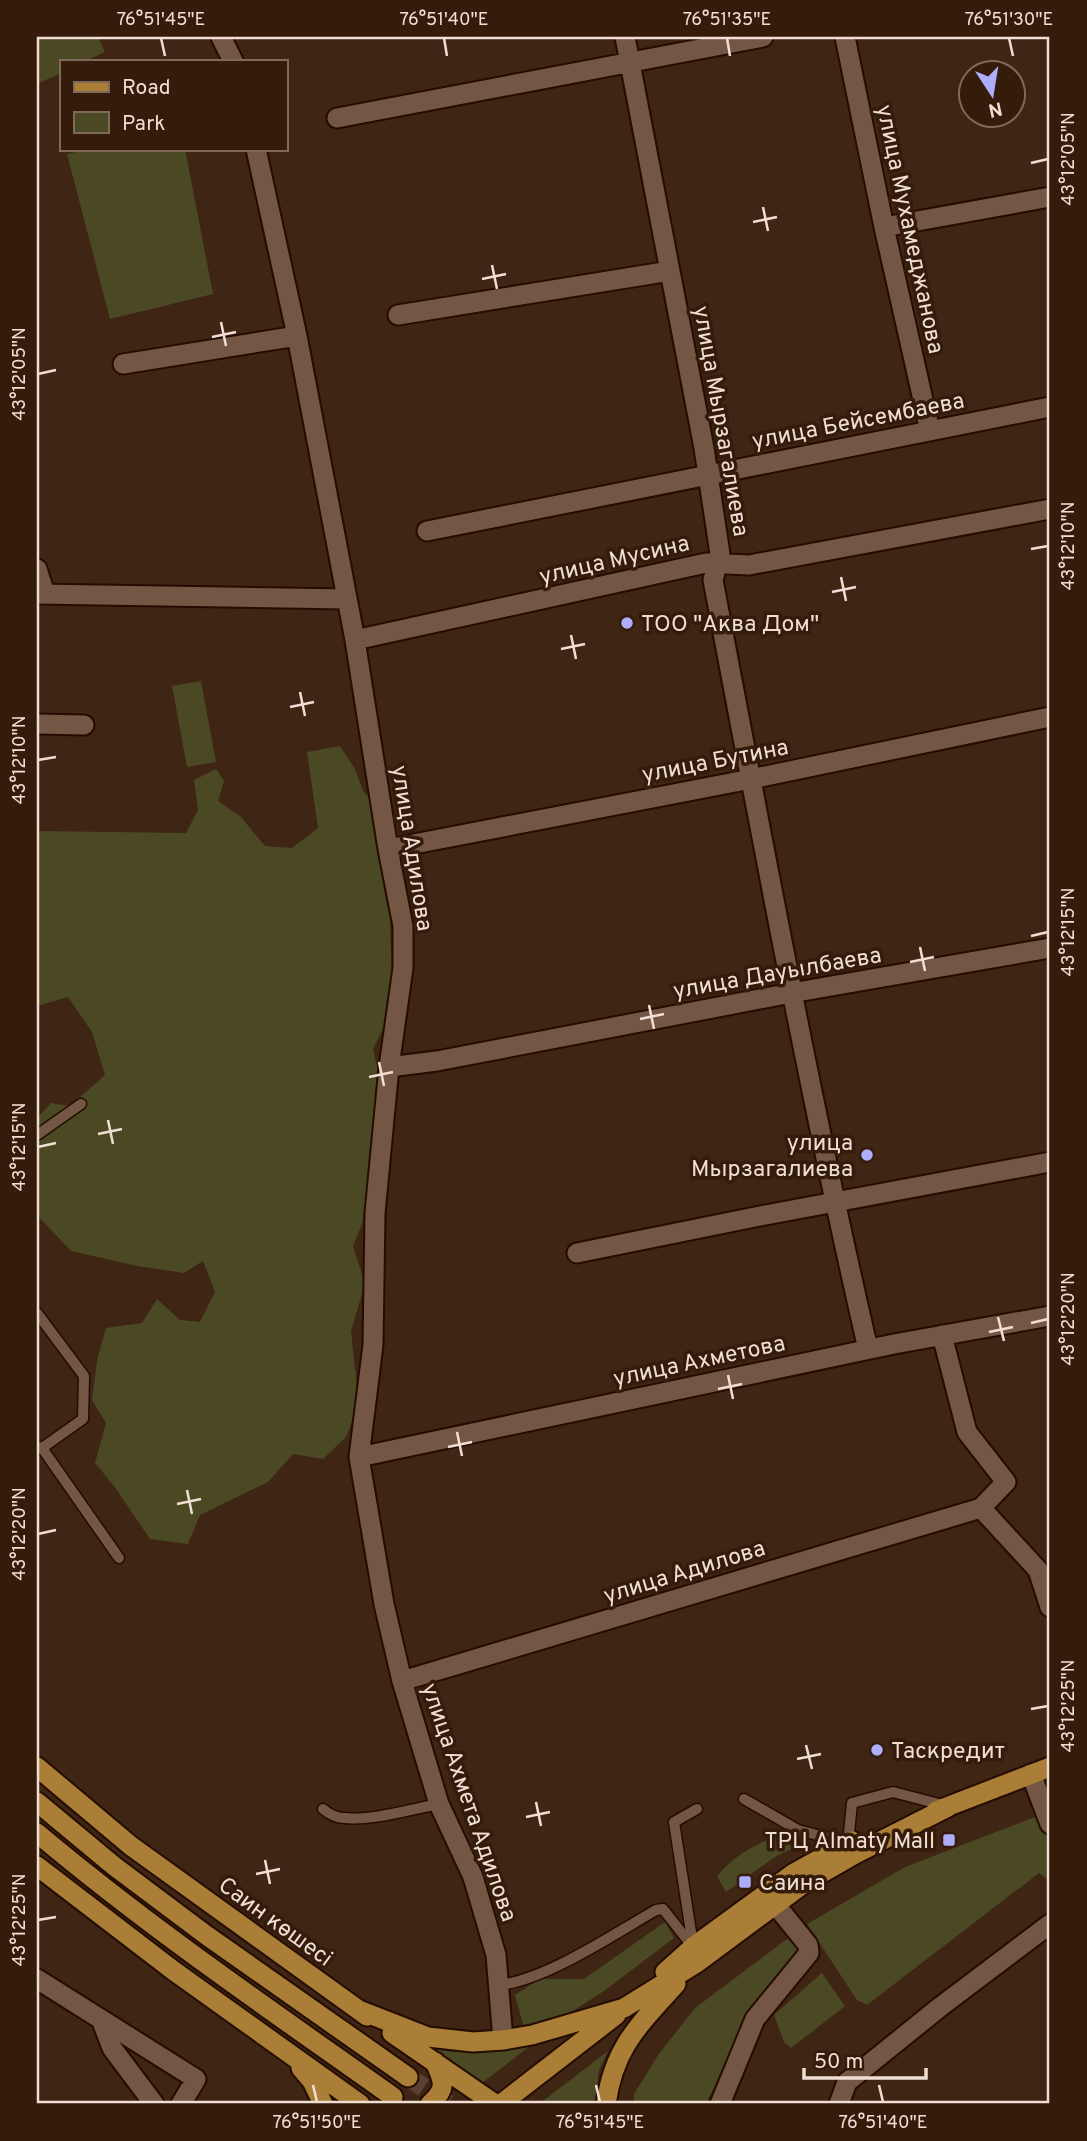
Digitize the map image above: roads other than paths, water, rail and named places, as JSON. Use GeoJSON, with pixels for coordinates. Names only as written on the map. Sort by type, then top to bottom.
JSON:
{"type":"FeatureCollection","features":[{"type":"Feature","properties":{"kind":"main road","name":"Саин көшесі"},"geometry":{"type":"LineString","coordinates":[[37,1767],[131,1846],[495,2104]]}},
{"type":"Feature","properties":{"kind":"main road"},"geometry":{"type":"LineString","coordinates":[[501,2104],[694,1956],[794,1873],[848,1843],[1050,1767]]}},
{"type":"Feature","properties":{"kind":"main road"},"geometry":{"type":"LineString","coordinates":[[37,1802],[114,1866],[206,1935],[408,2077]]}},
{"type":"Feature","properties":{"kind":"main road"},"geometry":{"type":"LineString","coordinates":[[606,2104],[620,2052],[635,2028],[694,1956],[803,1884],[855,1854],[948,1807]]}},
{"type":"Feature","properties":{"kind":"main road"},"geometry":{"type":"LineString","coordinates":[[37,1833],[191,1955],[393,2097]]}},
{"type":"Feature","properties":{"kind":"main road"},"geometry":{"type":"LineString","coordinates":[[37,1866],[174,1971],[360,2104]]}},
{"type":"Feature","properties":{"kind":"main road"},"geometry":{"type":"LineString","coordinates":[[359,2010],[428,2037],[450,2041],[503,2040],[533,2035],[624,2008]]}},
{"type":"Feature","properties":{"kind":"main road"},"geometry":{"type":"LineString","coordinates":[[290,2054],[312,2081],[323,2104]]}},
{"type":"Feature","properties":{"kind":"main road"},"geometry":{"type":"LineString","coordinates":[[430,2104],[440,2096],[443,2086],[435,2062]]}},
{"type":"Feature","properties":{"kind":"street"},"geometry":{"type":"LineString","coordinates":[[221,37],[232,60]]}},
{"type":"Feature","properties":{"kind":"street","name":"улица Мырзагалиева"},"geometry":{"type":"LineString","coordinates":[[625,37],[708,474],[720,554],[713,580],[791,993],[834,1202],[868,1349]]}},
{"type":"Feature","properties":{"kind":"street"},"geometry":{"type":"LineString","coordinates":[[337,118],[763,37]]}},
{"type":"Feature","properties":{"kind":"street","name":"улица Мухамеджанова"},"geometry":{"type":"LineString","coordinates":[[845,37],[930,431]]}},
{"type":"Feature","properties":{"kind":"street","name":"улица Адилова"},"geometry":{"type":"LineString","coordinates":[[256,150],[297,336],[355,640],[403,926],[403,968],[389,1067],[374,1213],[373,1345],[359,1457]]}},
{"type":"Feature","properties":{"kind":"street"},"geometry":{"type":"LineString","coordinates":[[884,227],[1050,197]]}},
{"type":"Feature","properties":{"kind":"street"},"geometry":{"type":"LineString","coordinates":[[398,315],[670,271]]}},
{"type":"Feature","properties":{"kind":"street"},"geometry":{"type":"LineString","coordinates":[[123,364],[297,336]]}},
{"type":"Feature","properties":{"kind":"street","name":"улица Бейсембаева"},"geometry":{"type":"LineString","coordinates":[[427,531],[1050,407]]}},
{"type":"Feature","properties":{"kind":"street","name":"улица Мусина"},"geometry":{"type":"LineString","coordinates":[[355,640],[706,563],[749,565],[1050,509]]}},
{"type":"Feature","properties":{"kind":"street"},"geometry":{"type":"LineString","coordinates":[[37,569],[41,594],[347,599]]}},
{"type":"Feature","properties":{"kind":"street","name":"улица Бутина"},"geometry":{"type":"LineString","coordinates":[[388,849],[751,779],[1050,717]]}},
{"type":"Feature","properties":{"kind":"street"},"geometry":{"type":"LineString","coordinates":[[37,724],[84,724]]}},
{"type":"Feature","properties":{"kind":"street","name":"улица Дауылбаева"},"geometry":{"type":"LineString","coordinates":[[389,1067],[437,1061],[791,993],[1050,948]]}},
{"type":"Feature","properties":{"kind":"street"},"geometry":{"type":"LineString","coordinates":[[577,1253],[1050,1162]]}},
{"type":"Feature","properties":{"kind":"street","name":"улица Ахметова"},"geometry":{"type":"LineString","coordinates":[[359,1457],[868,1349],[1050,1316]]}},
{"type":"Feature","properties":{"kind":"street"},"geometry":{"type":"LineString","coordinates":[[942,1335],[967,1432],[1006,1482],[981,1508],[1038,1570],[1050,1607]]}},
{"type":"Feature","properties":{"kind":"street","name":"улица Ахмета Адилова"},"geometry":{"type":"LineString","coordinates":[[359,1457],[384,1604],[402,1681],[439,1804],[473,1877],[496,1955],[503,2040]]}},
{"type":"Feature","properties":{"kind":"street","name":"улица Адилова"},"geometry":{"type":"LineString","coordinates":[[402,1681],[981,1508]]}},
{"type":"Feature","properties":{"kind":"street"},"geometry":{"type":"LineString","coordinates":[[1031,1774],[1050,1824]]}},
{"type":"Feature","properties":{"kind":"street"},"geometry":{"type":"LineString","coordinates":[[720,2104],[755,2019],[809,1953],[808,1945],[775,1904]]}},
{"type":"Feature","properties":{"kind":"street"},"geometry":{"type":"LineString","coordinates":[[839,2104],[847,2082],[1050,1924]]}},
{"type":"Feature","properties":{"kind":"street"},"geometry":{"type":"LineString","coordinates":[[37,1979],[196,2080],[181,2104]]}},
{"type":"Feature","properties":{"kind":"street"},"geometry":{"type":"LineString","coordinates":[[102,2019],[112,2048],[154,2104]]}},
{"type":"Feature","properties":{"kind":"lane"},"geometry":{"type":"LineString","coordinates":[[37,1136],[81,1104]]}},
{"type":"Feature","properties":{"kind":"lane"},"geometry":{"type":"LineString","coordinates":[[37,1313],[84,1376],[83,1419],[39,1448],[119,1558]]}},
{"type":"Feature","properties":{"kind":"lane"},"geometry":{"type":"LineString","coordinates":[[744,1799],[798,1830],[848,1843],[852,1803],[859,1800],[893,1792],[948,1807]]}},
{"type":"Feature","properties":{"kind":"lane"},"geometry":{"type":"LineString","coordinates":[[323,1809],[344,1818],[372,1816],[439,1804]]}},
{"type":"Feature","properties":{"kind":"lane"},"geometry":{"type":"LineString","coordinates":[[694,1956],[674,1822],[696,1809]]}},
{"type":"Feature","properties":{"kind":"lane"},"geometry":{"type":"LineString","coordinates":[[499,1985],[513,1983],[572,1958],[656,1910],[663,1909],[694,1956]]}},
{"type":"Feature","properties":{"kind":"tunnel"},"geometry":{"type":"LineString","coordinates":[[408,2077],[448,2104]]}},
{"type":"Feature","properties":{"kind":"place","name":"ТОО \"Аква Дом\""},"geometry":{"type":"Point","coordinates":[627,623]}},
{"type":"Feature","properties":{"kind":"place","name":"улица Мырзагалиева"},"geometry":{"type":"Point","coordinates":[867,1155]}},
{"type":"Feature","properties":{"kind":"place","name":"Таскредит"},"geometry":{"type":"Point","coordinates":[877,1750]}},
{"type":"Feature","properties":{"kind":"place","name":"ТРЦ Almaty Mall"},"geometry":{"type":"Point","coordinates":[949,1840]}},
{"type":"Feature","properties":{"kind":"place","name":"Саина"},"geometry":{"type":"Point","coordinates":[745,1882]}}]}
